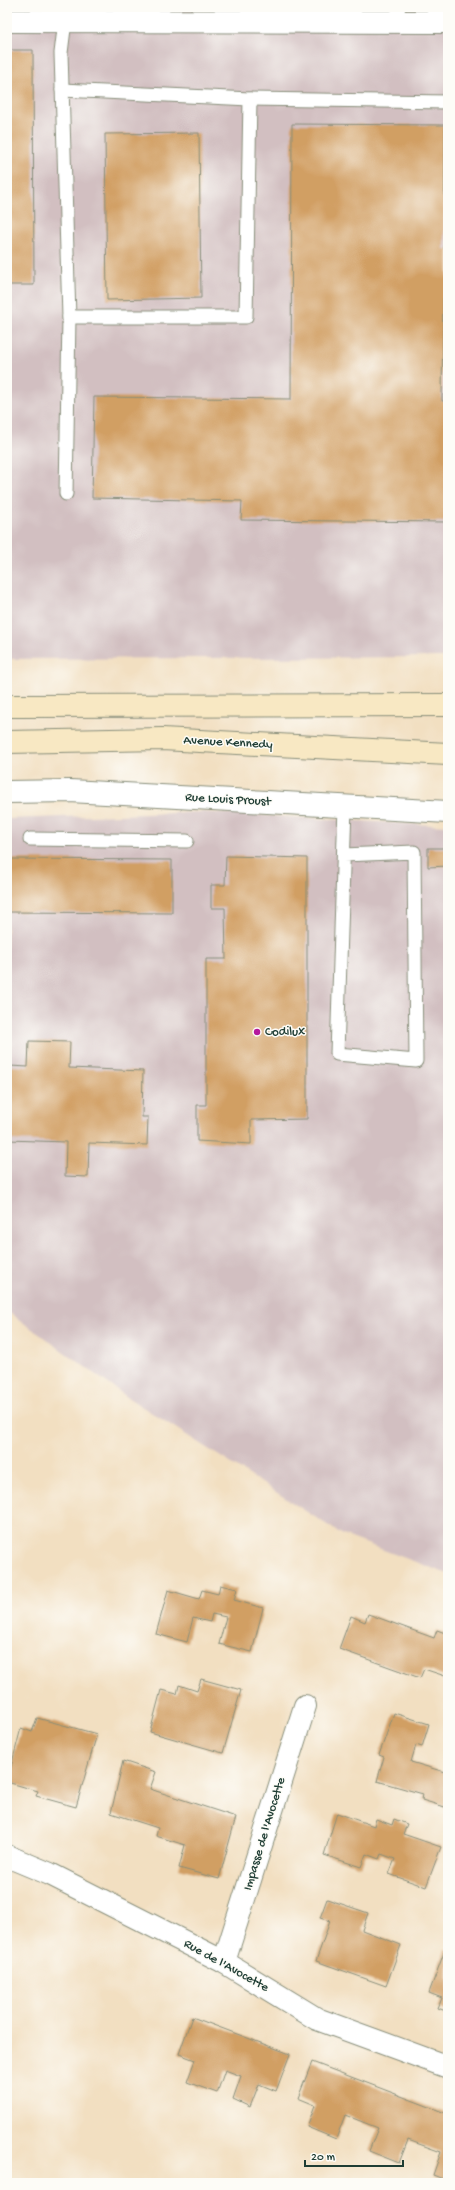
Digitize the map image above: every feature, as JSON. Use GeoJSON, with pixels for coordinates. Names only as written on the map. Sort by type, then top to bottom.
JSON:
{"type":"FeatureCollection","features":[{"type":"Feature","properties":{"kind":"main road"},"geometry":{"type":"LineString","coordinates":[[7,706],[448,705]]}},
{"type":"Feature","properties":{"kind":"main road","name":"Avenue Kennedy"},"geometry":{"type":"LineString","coordinates":[[7,742],[162,739],[448,754]]}},
{"type":"Feature","properties":{"kind":"street"},"geometry":{"type":"LineString","coordinates":[[7,21],[66,14],[397,14],[448,22]]}},
{"type":"Feature","properties":{"kind":"street","name":"Rue Louis Proust"},"geometry":{"type":"LineString","coordinates":[[7,792],[70,791],[448,812]]}},
{"type":"Feature","properties":{"kind":"street","name":"Impasse de l'Avocette"},"geometry":{"type":"LineString","coordinates":[[224,1962],[305,1706]]}},
{"type":"Feature","properties":{"kind":"street","name":"Rue de l'Avocette"},"geometry":{"type":"LineString","coordinates":[[7,1856],[50,1874],[224,1962],[317,2019],[448,2067]]}},
{"type":"Feature","properties":{"kind":"lane"},"geometry":{"type":"LineString","coordinates":[[66,14],[61,53],[69,317],[66,494]]}},
{"type":"Feature","properties":{"kind":"lane"},"geometry":{"type":"LineString","coordinates":[[62,90],[250,99],[448,102]]}},
{"type":"Feature","properties":{"kind":"lane"},"geometry":{"type":"LineString","coordinates":[[69,317],[246,317],[250,99]]}},
{"type":"Feature","properties":{"kind":"lane"},"geometry":{"type":"LineString","coordinates":[[344,855],[414,852],[416,1061],[337,1054],[345,806]]}},
{"type":"Feature","properties":{"kind":"lane"},"geometry":{"type":"LineString","coordinates":[[30,839],[187,841]]}},
{"type":"Feature","properties":{"kind":"shaded area"},"geometry":{"type":"Polygon","coordinates":[[[7,7],[448,7],[448,657],[7,659],[7,7]]]}},
{"type":"Feature","properties":{"kind":"shaded area"},"geometry":{"type":"Polygon","coordinates":[[[202,812],[448,826],[448,1574],[343,1535],[127,1397],[7,1311],[7,819],[202,812]]]}},
{"type":"Feature","properties":{"kind":"building"},"geometry":{"type":"Polygon","coordinates":[[[7,50],[33,50],[34,285],[7,285],[7,50]]]}},
{"type":"Feature","properties":{"kind":"building"},"geometry":{"type":"Polygon","coordinates":[[[292,124],[445,125],[444,249],[448,249],[448,298],[443,298],[442,401],[448,401],[448,522],[241,520],[242,501],[92,498],[94,397],[291,399],[292,124]]]}},
{"type":"Feature","properties":{"kind":"building"},"geometry":{"type":"Polygon","coordinates":[[[199,133],[201,298],[107,300],[105,134],[199,133]]]}},
{"type":"Feature","properties":{"kind":"building"},"geometry":{"type":"Polygon","coordinates":[[[428,848],[448,848],[448,866],[428,867],[428,848]]]}},
{"type":"Feature","properties":{"kind":"building","name":"Codilux"},"geometry":{"type":"Polygon","coordinates":[[[226,856],[307,858],[307,1119],[251,1120],[251,1144],[197,1141],[197,1105],[206,1105],[206,959],[226,959],[225,908],[211,908],[211,885],[225,885],[226,856]]]}},
{"type":"Feature","properties":{"kind":"building"},"geometry":{"type":"Polygon","coordinates":[[[7,859],[172,860],[172,913],[7,912],[7,859]]]}},
{"type":"Feature","properties":{"kind":"building"},"geometry":{"type":"Polygon","coordinates":[[[29,1041],[70,1042],[69,1068],[143,1071],[142,1117],[148,1117],[147,1145],[89,1143],[88,1177],[65,1176],[66,1142],[8,1140],[10,1066],[28,1067],[29,1041]]]}},
{"type":"Feature","properties":{"kind":"building"},"geometry":{"type":"Polygon","coordinates":[[[220,1585],[237,1589],[234,1600],[263,1608],[252,1652],[219,1644],[226,1617],[212,1614],[210,1622],[193,1618],[187,1642],[156,1634],[168,1590],[199,1599],[202,1590],[218,1594],[220,1585]]]}},
{"type":"Feature","properties":{"kind":"building"},"geometry":{"type":"Polygon","coordinates":[[[368,1614],[434,1638],[437,1630],[448,1634],[448,1677],[424,1669],[420,1678],[339,1649],[351,1616],[365,1622],[368,1614]]]}},
{"type":"Feature","properties":{"kind":"building"},"geometry":{"type":"Polygon","coordinates":[[[201,1679],[241,1690],[223,1753],[150,1732],[161,1690],[177,1694],[179,1685],[197,1691],[201,1679]]]}},
{"type":"Feature","properties":{"kind":"building"},"geometry":{"type":"Polygon","coordinates":[[[394,1713],[429,1724],[422,1747],[416,1745],[411,1762],[448,1773],[448,1808],[422,1800],[423,1794],[377,1781],[384,1757],[379,1755],[394,1713]]]}},
{"type":"Feature","properties":{"kind":"building"},"geometry":{"type":"Polygon","coordinates":[[[37,1718],[97,1734],[76,1807],[36,1796],[38,1791],[7,1782],[21,1728],[32,1732],[37,1718]]]}},
{"type":"Feature","properties":{"kind":"building"},"geometry":{"type":"Polygon","coordinates":[[[123,1761],[156,1772],[150,1789],[236,1817],[219,1879],[179,1868],[185,1845],[156,1836],[158,1828],[111,1813],[123,1761]]]}},
{"type":"Feature","properties":{"kind":"building"},"geometry":{"type":"Polygon","coordinates":[[[337,1813],[374,1826],[376,1819],[392,1825],[394,1819],[407,1824],[403,1834],[441,1847],[426,1887],[389,1874],[395,1859],[381,1854],[379,1859],[366,1854],[361,1867],[324,1855],[337,1813]]]}},
{"type":"Feature","properties":{"kind":"building"},"geometry":{"type":"Polygon","coordinates":[[[327,1899],[368,1913],[362,1930],[401,1945],[386,1986],[316,1961],[330,1921],[320,1918],[327,1899]]]}},
{"type":"Feature","properties":{"kind":"building"},"geometry":{"type":"Polygon","coordinates":[[[445,1950],[448,1951],[448,2012],[438,2008],[442,1998],[429,1993],[445,1950]]]}},
{"type":"Feature","properties":{"kind":"building"},"geometry":{"type":"Polygon","coordinates":[[[192,2017],[290,2054],[276,2091],[259,2084],[250,2107],[233,2099],[241,2076],[225,2070],[217,2093],[187,2082],[195,2060],[179,2054],[192,2017]]]}},
{"type":"Feature","properties":{"kind":"building"},"geometry":{"type":"Polygon","coordinates":[[[312,2062],[448,2114],[448,2181],[433,2175],[441,2152],[408,2140],[399,2163],[369,2151],[378,2128],[345,2115],[336,2139],[307,2127],[315,2105],[298,2098],[312,2062]]]}},
{"type":"Feature","properties":{"kind":"place","name":"Codilux"},"geometry":{"type":"Point","coordinates":[257,1032]}}]}
